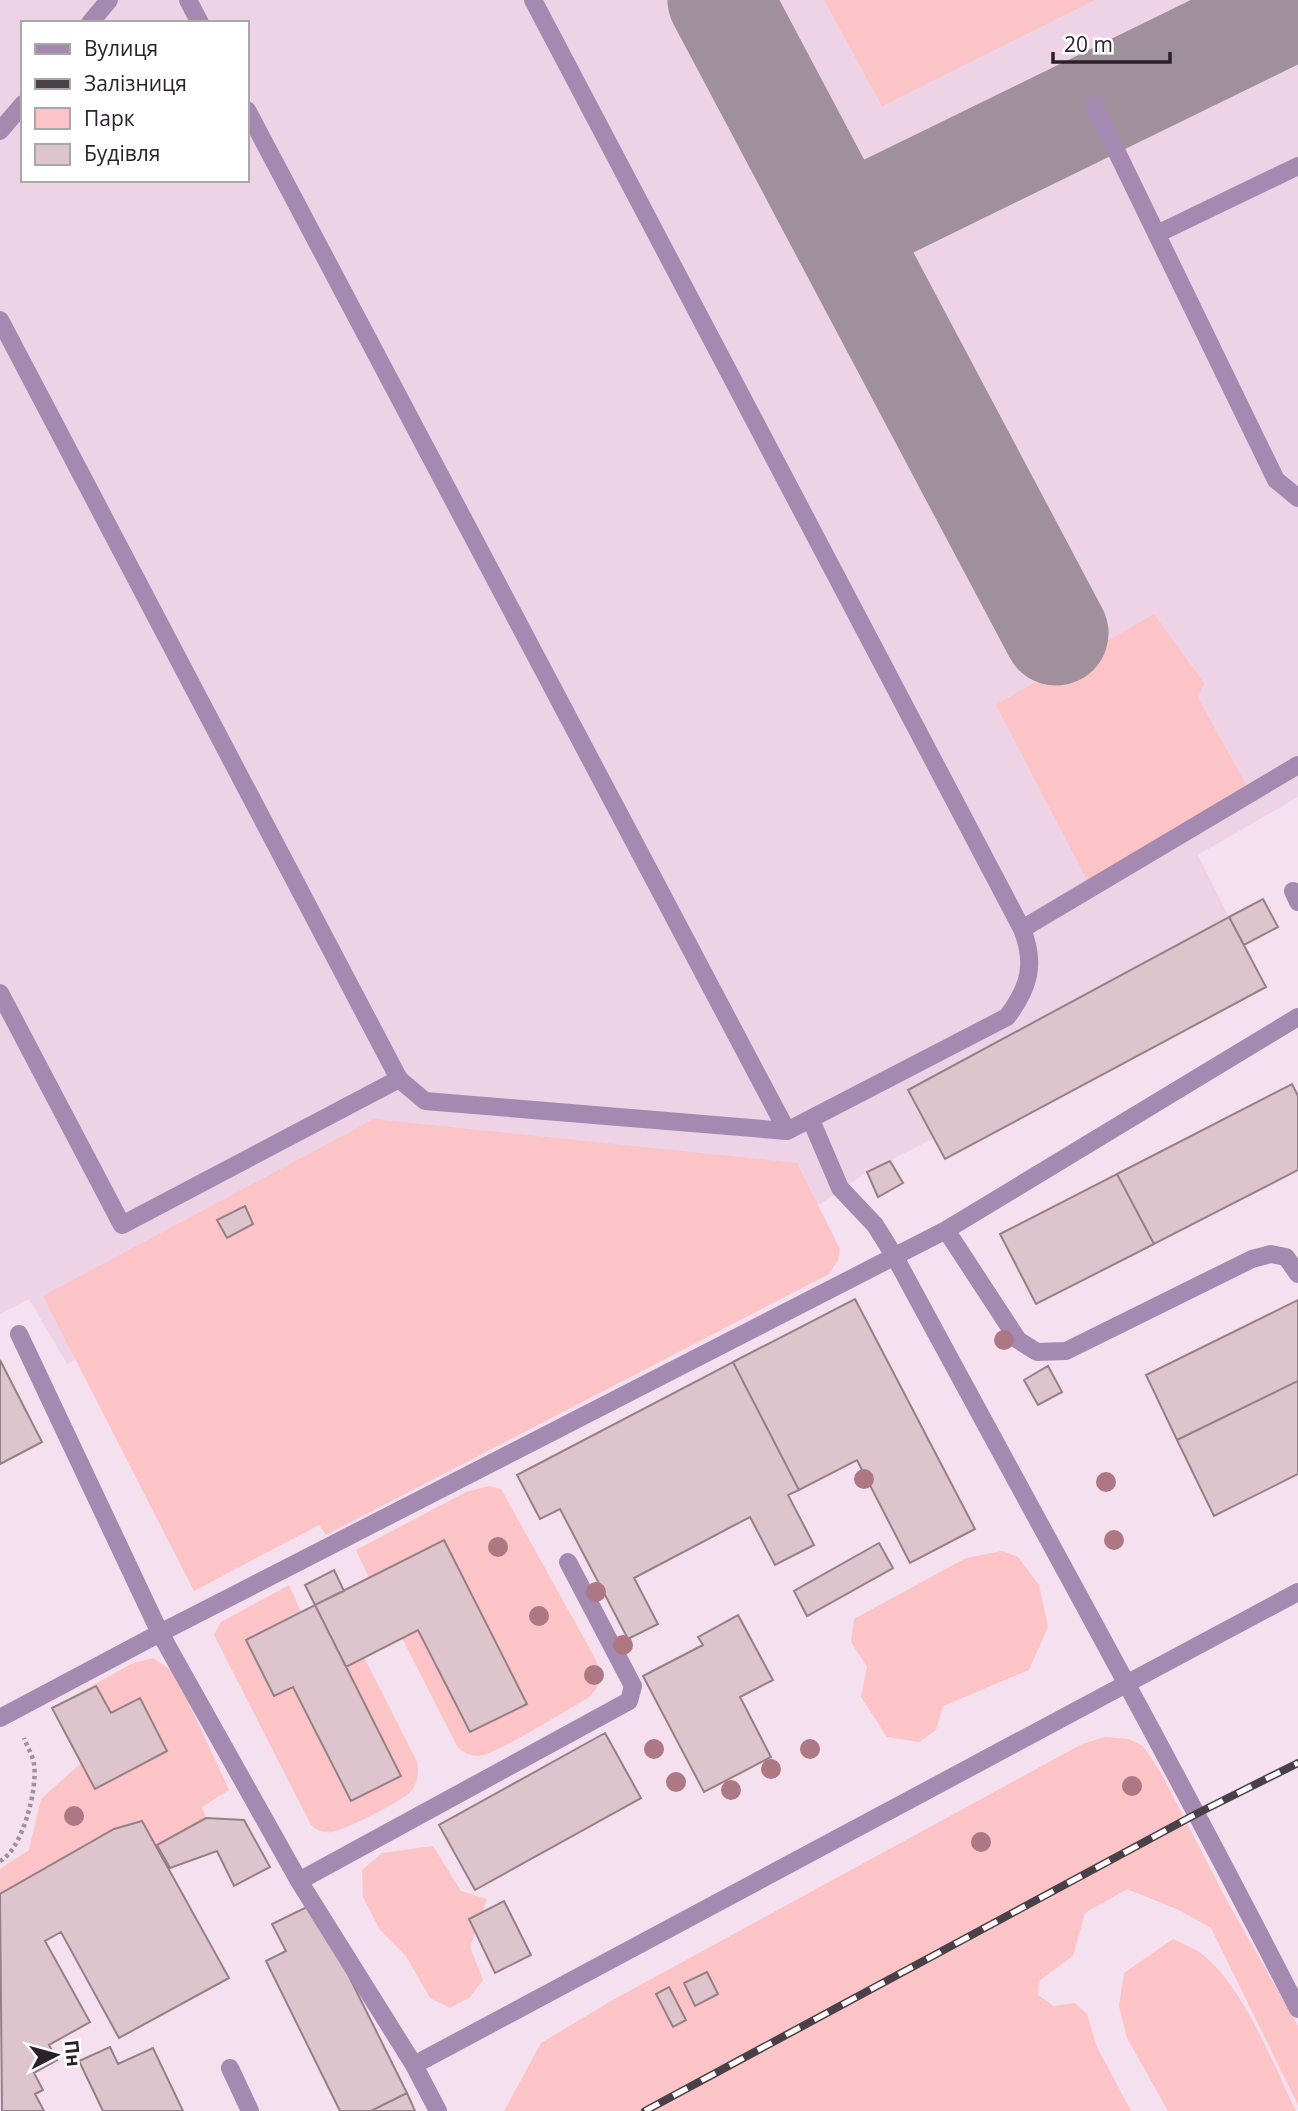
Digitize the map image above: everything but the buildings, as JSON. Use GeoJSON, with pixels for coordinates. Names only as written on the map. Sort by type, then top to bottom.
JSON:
{"type":"FeatureCollection","features":[{"type":"Feature","properties":{"kind":"lane"},"geometry":{"type":"LineString","coordinates":[[92,21],[109,0]]}},
{"type":"Feature","properties":{"kind":"lane"},"geometry":{"type":"LineString","coordinates":[[188,0],[199,21]]}},
{"type":"Feature","properties":{"kind":"lane"},"geometry":{"type":"LineString","coordinates":[[0,320],[399,1079],[425,1101],[787,1131],[1007,1017],[1022,998],[1029,979],[1029,947],[1022,929],[533,0]]}},
{"type":"Feature","properties":{"kind":"lane"},"geometry":{"type":"LineString","coordinates":[[1094,104],[1276,480],[1298,498]]}},
{"type":"Feature","properties":{"kind":"lane"},"geometry":{"type":"LineString","coordinates":[[0,131],[21,105]]}},
{"type":"Feature","properties":{"kind":"lane"},"geometry":{"type":"LineString","coordinates":[[248,112],[787,1131]]}},
{"type":"Feature","properties":{"kind":"lane"},"geometry":{"type":"LineString","coordinates":[[1157,234],[1298,166]]}},
{"type":"Feature","properties":{"kind":"lane"},"geometry":{"type":"LineString","coordinates":[[1022,929],[1298,765]]}},
{"type":"Feature","properties":{"kind":"lane"},"geometry":{"type":"LineString","coordinates":[[0,993],[122,1225],[399,1079]]}},
{"type":"Feature","properties":{"kind":"lane"},"geometry":{"type":"LineString","coordinates":[[5,1715],[946,1230],[1298,1017]]}},
{"type":"Feature","properties":{"kind":"lane"},"geometry":{"type":"LineString","coordinates":[[811,1120],[840,1188],[875,1225],[895,1257],[1124,1683],[1198,1813],[1298,2010]]}},
{"type":"Feature","properties":{"kind":"lane"},"geometry":{"type":"LineString","coordinates":[[946,1230],[1018,1340],[1037,1352],[1066,1351],[1252,1259],[1271,1254],[1286,1257],[1298,1274]]}},
{"type":"Feature","properties":{"kind":"lane"},"geometry":{"type":"LineString","coordinates":[[19,1334],[160,1633],[299,1881],[414,2065],[438,2111]]}},
{"type":"Feature","properties":{"kind":"lane"},"geometry":{"type":"LineString","coordinates":[[299,1881],[629,1701],[633,1686],[568,1562]]}},
{"type":"Feature","properties":{"kind":"lane"},"geometry":{"type":"LineString","coordinates":[[414,2065],[1298,1592]]}},
{"type":"Feature","properties":{"kind":"lane"},"geometry":{"type":"LineString","coordinates":[[230,2068],[250,2111]]}},
{"type":"Feature","properties":{"kind":"path"},"geometry":{"type":"LineString","coordinates":[[0,1861],[9,1856],[20,1835],[32,1793],[34,1764],[5,1715]]}},
{"type":"Feature","properties":{"kind":"shaded area"},"geometry":{"type":"Polygon","coordinates":[[[0,0],[1298,0],[1298,797],[1198,855],[1229,917],[908,1090],[934,1138],[867,1172],[819,1205],[442,1166],[67,1364],[29,1299],[0,1314],[0,0]]]}},
{"type":"Feature","properties":{"kind":"green space"},"geometry":{"type":"Polygon","coordinates":[[[824,0],[1095,0],[882,106],[824,0]]]}},
{"type":"Feature","properties":{"kind":"green space"},"geometry":{"type":"Polygon","coordinates":[[[1154,614],[1204,683],[1198,698],[1248,788],[1087,880],[996,705],[1154,614]]]}},
{"type":"Feature","properties":{"kind":"green space"},"geometry":{"type":"Polygon","coordinates":[[[374,1119],[797,1163],[840,1249],[838,1260],[829,1274],[326,1535],[319,1525],[194,1591],[43,1296],[374,1119]]]}},
{"type":"Feature","properties":{"kind":"green space"},"geometry":{"type":"Polygon","coordinates":[[[489,1486],[501,1489],[596,1660],[600,1671],[598,1685],[588,1698],[549,1721],[501,1748],[476,1756],[458,1748],[402,1638],[364,1657],[417,1762],[417,1779],[408,1794],[375,1814],[338,1830],[318,1830],[311,1825],[214,1635],[221,1622],[289,1585],[301,1612],[369,1578],[356,1550],[466,1492],[489,1486]]]}},
{"type":"Feature","properties":{"kind":"green space"},"geometry":{"type":"Polygon","coordinates":[[[1002,1551],[1018,1557],[1039,1585],[1048,1627],[1029,1670],[943,1706],[936,1730],[919,1742],[887,1737],[861,1697],[867,1667],[851,1642],[854,1619],[966,1558],[1002,1551]]]}},
{"type":"Feature","properties":{"kind":"green space"},"geometry":{"type":"Polygon","coordinates":[[[153,1658],[175,1673],[229,1790],[202,1807],[206,1818],[157,1845],[142,1821],[0,1894],[0,1869],[29,1850],[41,1799],[81,1763],[52,1708],[133,1663],[153,1658]]]}},
{"type":"Feature","properties":{"kind":"green space"},"geometry":{"type":"Polygon","coordinates":[[[1105,1737],[1129,1739],[1143,1746],[1161,1773],[1226,1899],[1298,2026],[1298,2105],[1211,1928],[1179,1910],[1127,1889],[1085,1913],[1073,1956],[1039,1981],[1038,1995],[1054,2006],[1075,2003],[1087,2014],[1097,2047],[1131,2111],[504,2111],[541,2043],[611,2001],[1082,1744],[1105,1737]]]}},
{"type":"Feature","properties":{"kind":"green space"},"geometry":{"type":"Polygon","coordinates":[[[433,1846],[461,1891],[487,1899],[470,1947],[483,1980],[470,1997],[450,2008],[430,1998],[406,1956],[380,1930],[363,1897],[362,1870],[382,1853],[433,1846]]]}},
{"type":"Feature","properties":{"kind":"green space"},"geometry":{"type":"Polygon","coordinates":[[[1173,1939],[1202,1954],[1231,1986],[1256,2027],[1296,2111],[1168,2111],[1127,2038],[1119,2006],[1124,1973],[1173,1939]]]}},
{"type":"Feature","properties":{"kind":"taxiway"},"geometry":{"type":"LineString","coordinates":[[720,0],[1056,633]]}},
{"type":"Feature","properties":{"kind":"taxiway"},"geometry":{"type":"LineString","coordinates":[[842,229],[1298,6]]}},
{"type":"Feature","properties":{"kind":"railway"},"geometry":{"type":"LineString","coordinates":[[645,2111],[1198,1813],[1298,1763]]}}]}
